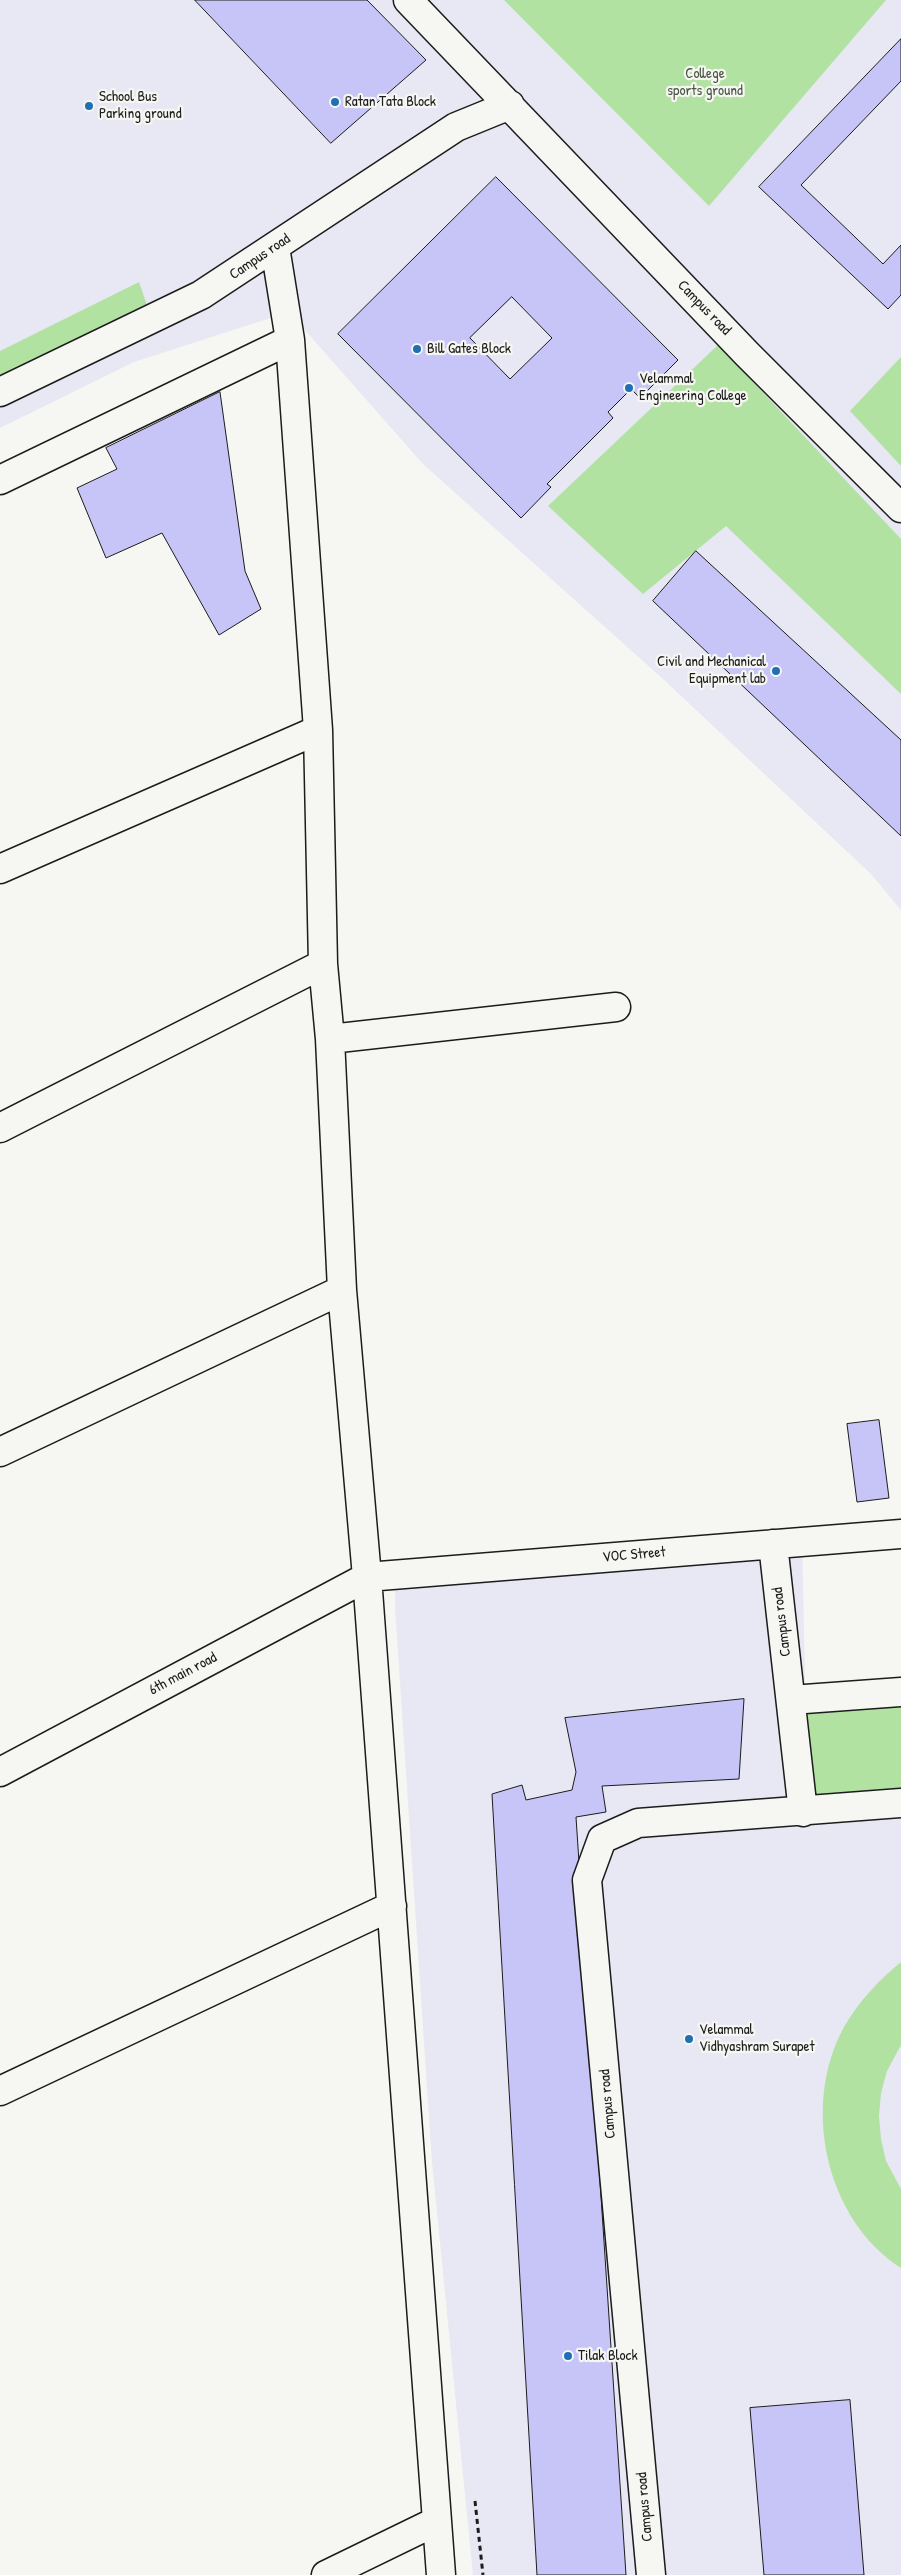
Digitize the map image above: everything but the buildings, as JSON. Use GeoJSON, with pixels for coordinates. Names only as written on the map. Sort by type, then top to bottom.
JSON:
{"type":"FeatureCollection","features":[{"type":"Feature","properties":{"kind":"street","name":"Campus road"},"geometry":{"type":"LineString","coordinates":[[408,0],[747,354],[901,508]]}},
{"type":"Feature","properties":{"kind":"street","name":"Campus road"},"geometry":{"type":"LineString","coordinates":[[0,392],[201,296],[456,127],[510,105]]}},
{"type":"Feature","properties":{"kind":"street"},"geometry":{"type":"LineString","coordinates":[[275,247],[290,340],[318,730],[323,964],[330,1039],[342,1290],[367,1577],[441,2575]]}},
{"type":"Feature","properties":{"kind":"street"},"geometry":{"type":"LineString","coordinates":[[0,480],[290,340]]}},
{"type":"Feature","properties":{"kind":"street"},"geometry":{"type":"LineString","coordinates":[[0,869],[318,730]]}},
{"type":"Feature","properties":{"kind":"street"},"geometry":{"type":"LineString","coordinates":[[0,1128],[323,964]]}},
{"type":"Feature","properties":{"kind":"street"},"geometry":{"type":"LineString","coordinates":[[330,1039],[616,1007]]}},
{"type":"Feature","properties":{"kind":"street"},"geometry":{"type":"LineString","coordinates":[[0,1452],[342,1290]]}},
{"type":"Feature","properties":{"kind":"street","name":"VOC Street"},"geometry":{"type":"LineString","coordinates":[[367,1577],[901,1534]]}},
{"type":"Feature","properties":{"kind":"street","name":"Campus road"},"geometry":{"type":"LineString","coordinates":[[773,1544],[803,1812]]}},
{"type":"Feature","properties":{"kind":"street","name":"6th main road"},"geometry":{"type":"LineString","coordinates":[[0,1772],[367,1577]]}},
{"type":"Feature","properties":{"kind":"street"},"geometry":{"type":"LineString","coordinates":[[791,1700],[901,1692]]}},
{"type":"Feature","properties":{"kind":"street","name":"Campus road"},"geometry":{"type":"LineString","coordinates":[[651,2575],[587,1880],[602,1840],[638,1823],[803,1812],[901,1803]]}},
{"type":"Feature","properties":{"kind":"street"},"geometry":{"type":"LineString","coordinates":[[0,2091],[392,1906]]}},
{"type":"Feature","properties":{"kind":"street"},"geometry":{"type":"LineString","coordinates":[[326,2575],[437,2521]]}},
{"type":"Feature","properties":{"kind":"shaded area","name":"Velammal Engineering College"},"geometry":{"type":"Polygon","coordinates":[[[0,0],[901,0],[901,910],[871,874],[663,679],[423,464],[289,312],[134,362],[0,428],[0,0]]]}},
{"type":"Feature","properties":{"kind":"shaded area","name":"Velammal Vidhyashram Surapet"},"geometry":{"type":"Polygon","coordinates":[[[802,1534],[805,1684],[901,1678],[901,2575],[473,2575],[432,2162],[395,1607],[395,1563],[802,1534]]]}},
{"type":"Feature","properties":{"kind":"green space","name":"College sports ground"},"geometry":{"type":"Polygon","coordinates":[[[504,0],[886,0],[709,206],[504,0]]]}},
{"type":"Feature","properties":{"kind":"green space"},"geometry":{"type":"Polygon","coordinates":[[[139,282],[150,314],[0,388],[0,351],[139,282]]]}},
{"type":"Feature","properties":{"kind":"green space"},"geometry":{"type":"Polygon","coordinates":[[[718,345],[901,539],[901,694],[726,526],[643,594],[548,506],[718,345]]]}},
{"type":"Feature","properties":{"kind":"green space"},"geometry":{"type":"Polygon","coordinates":[[[901,357],[901,466],[850,411],[901,357]]]}},
{"type":"Feature","properties":{"kind":"green space"},"geometry":{"type":"Polygon","coordinates":[[[901,1703],[901,1789],[809,1797],[806,1710],[901,1703]]]}},
{"type":"Feature","properties":{"kind":"green space"},"geometry":{"type":"Polygon","coordinates":[[[901,1962],[901,2045],[887,2071],[881,2093],[879,2116],[881,2139],[886,2161],[901,2189],[901,2268],[875,2247],[854,2221],[838,2191],[828,2158],[823,2125],[824,2091],[831,2058],[844,2027],[870,1992],[901,1962]]]}},
{"type":"Feature","properties":{"kind":"place","name":"Ratan Tata Block"},"geometry":{"type":"Point","coordinates":[335,102]}},
{"type":"Feature","properties":{"kind":"place","name":"School Bus Parking ground"},"geometry":{"type":"Point","coordinates":[89,106]}},
{"type":"Feature","properties":{"kind":"place","name":"Bill Gates Block"},"geometry":{"type":"Point","coordinates":[417,349]}},
{"type":"Feature","properties":{"kind":"place","name":"Velammal Engineering College"},"geometry":{"type":"Point","coordinates":[629,388]}},
{"type":"Feature","properties":{"kind":"place","name":"Civil and Mechanical Equipment lab"},"geometry":{"type":"Point","coordinates":[776,671]}},
{"type":"Feature","properties":{"kind":"place","name":"Velammal Vidhyashram Surapet"},"geometry":{"type":"Point","coordinates":[689,2039]}},
{"type":"Feature","properties":{"kind":"place","name":"Tilak Block"},"geometry":{"type":"Point","coordinates":[568,2356]}}]}
